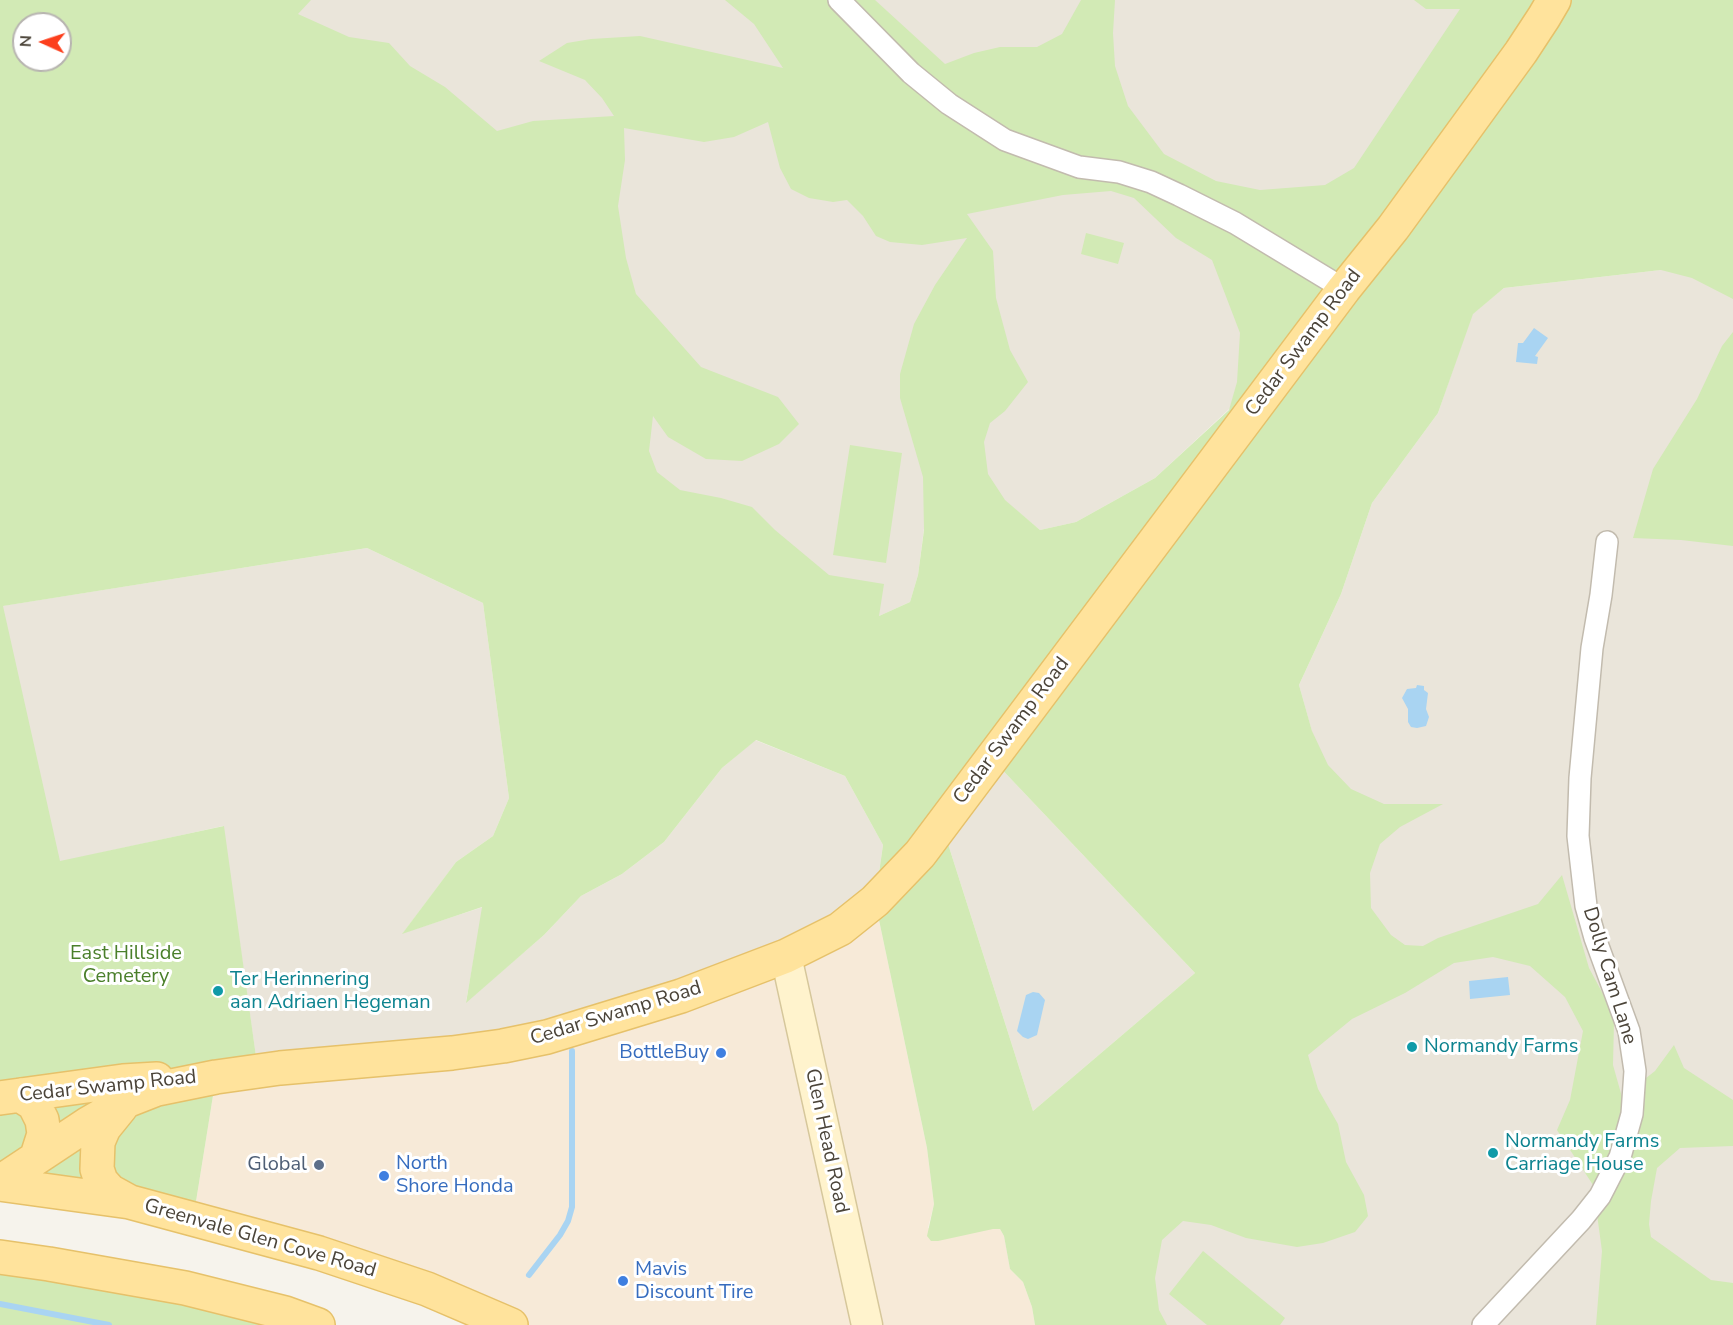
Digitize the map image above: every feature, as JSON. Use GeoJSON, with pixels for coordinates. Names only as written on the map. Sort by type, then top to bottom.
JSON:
{"type":"FeatureCollection","features":[{"type":"Feature","properties":{"kind":"main road","name":"Cedar Swamp Road"},"geometry":{"type":"LineString","coordinates":[[0,1183],[37,1156],[129,1100],[157,1089],[216,1077],[280,1068],[462,1052],[547,1037],[681,996],[786,956],[840,929],[875,901],[920,854],[1344,289],[1393,228],[1521,52],[1554,0]]}},
{"type":"Feature","properties":{"kind":"main road","name":"Glen Head Road"},"geometry":{"type":"LineString","coordinates":[[786,956],[867,1325]]}},
{"type":"Feature","properties":{"kind":"main road","name":"Cedar Swamp Road"},"geometry":{"type":"LineString","coordinates":[[10,1096],[123,1081],[216,1077]]}},
{"type":"Feature","properties":{"kind":"main road"},"geometry":{"type":"LineString","coordinates":[[10,1096],[34,1104],[42,1120],[44,1134],[37,1156]]}},
{"type":"Feature","properties":{"kind":"main road"},"geometry":{"type":"LineString","coordinates":[[129,1100],[113,1115],[104,1128],[98,1142],[96,1156],[101,1181],[110,1191],[130,1202]]}},
{"type":"Feature","properties":{"kind":"main road","name":"Greenvale Glen Cove Road"},"geometry":{"type":"LineString","coordinates":[[0,1183],[130,1202],[319,1253],[372,1269],[437,1293],[511,1325]]}},
{"type":"Feature","properties":{"kind":"main road"},"geometry":{"type":"LineString","coordinates":[[0,1257],[185,1288],[285,1313],[318,1325]]}},
{"type":"Feature","properties":{"kind":"street"},"geometry":{"type":"LineString","coordinates":[[839,0],[911,73],[949,104],[1005,140],[1079,166],[1119,172],[1151,182],[1235,223],[1344,289]]}},
{"type":"Feature","properties":{"kind":"street","name":"Dolly Cam Lane"},"geometry":{"type":"LineString","coordinates":[[1484,1325],[1581,1220],[1600,1196],[1620,1157],[1632,1114],[1635,1071],[1629,1031],[1594,938],[1586,906],[1578,836],[1580,778],[1592,648],[1607,542]]}},
{"type":"Feature","properties":{"kind":"shaded area"},"geometry":{"type":"Polygon","coordinates":[[[221,0],[1555,0],[1311,333],[1155,478],[1076,522],[1040,530],[935,443],[918,575],[910,602],[879,616],[637,511],[221,0]]]}},
{"type":"Feature","properties":{"kind":"shaded area"},"geometry":{"type":"Polygon","coordinates":[[[1733,241],[1733,1325],[1118,1325],[1334,811],[1299,685],[1341,594],[1372,503],[1438,413],[1472,314],[1504,288],[1661,270],[1733,241]]]}},
{"type":"Feature","properties":{"kind":"shaded area"},"geometry":{"type":"Polygon","coordinates":[[[367,548],[483,603],[509,798],[493,836],[456,862],[403,933],[483,907],[466,1002],[544,935],[581,896],[622,874],[664,842],[722,768],[755,740],[845,776],[883,845],[875,901],[547,1037],[258,1071],[223,826],[59,862],[2,606],[367,548]]]}},
{"type":"Feature","properties":{"kind":"shaded area"},"geometry":{"type":"Polygon","coordinates":[[[992,759],[1195,973],[1033,1111],[942,825],[992,759]]]}},
{"type":"Feature","properties":{"kind":"shaded area"},"geometry":{"type":"Polygon","coordinates":[[[875,901],[927,1148],[934,1204],[928,1228],[1000,1229],[1004,1236],[1010,1269],[1023,1282],[1032,1307],[1035,1325],[511,1325],[193,1220],[216,1077],[547,1037],[875,901]]]}},
{"type":"Feature","properties":{"kind":"green space","name":"East Hillside Cemetery"},"geometry":{"type":"Polygon","coordinates":[[[0,0],[311,0],[298,14],[349,37],[389,43],[410,66],[445,87],[497,131],[533,121],[614,116],[602,98],[585,80],[539,61],[567,43],[640,36],[783,68],[754,24],[725,0],[875,0],[945,64],[974,53],[1000,47],[1037,47],[1062,34],[1081,0],[1115,0],[1113,33],[1115,66],[1128,106],[1164,154],[1216,181],[1260,190],[1325,185],[1354,168],[1460,9],[1426,9],[1414,0],[1733,0],[1733,299],[1692,278],[1661,270],[1504,288],[1473,314],[1438,413],[1372,503],[1341,594],[1299,685],[1312,731],[1328,765],[1351,789],[1384,804],[1443,804],[1400,827],[1380,844],[1370,873],[1371,908],[1391,935],[1405,945],[1423,946],[1438,938],[1538,904],[1562,875],[1589,968],[1603,994],[1614,1023],[1613,1065],[1622,1097],[1655,1071],[1674,1045],[1684,1068],[1733,1100],[1733,1146],[1680,1148],[1657,1168],[1649,1224],[1651,1237],[1711,1280],[1733,1283],[1733,1325],[1596,1325],[1602,1251],[1593,1185],[1557,1130],[1570,1100],[1583,1031],[1565,997],[1530,966],[1493,957],[1454,963],[1405,993],[1352,1019],[1308,1055],[1318,1089],[1338,1124],[1346,1162],[1364,1195],[1368,1216],[1355,1232],[1323,1243],[1297,1247],[1246,1238],[1211,1225],[1183,1221],[1162,1240],[1155,1278],[1159,1310],[1167,1325],[1035,1325],[1032,1307],[1023,1282],[1010,1269],[1004,1236],[1000,1229],[938,1241],[931,1241],[927,1236],[934,1204],[927,1148],[875,901],[883,845],[845,776],[756,740],[722,768],[664,842],[622,874],[581,896],[544,935],[466,1003],[482,907],[402,934],[456,862],[493,836],[509,798],[483,603],[367,548],[3,606],[60,861],[224,826],[258,1071],[216,1077],[193,1220],[0,1182],[0,0]],[[768,122],[734,137],[704,142],[624,128],[625,160],[618,206],[626,258],[636,294],[701,367],[778,397],[799,424],[779,444],[742,461],[706,459],[668,437],[653,416],[649,451],[657,472],[680,490],[752,507],[775,530],[829,575],[884,584],[879,616],[910,602],[918,575],[924,530],[923,477],[900,398],[900,374],[914,324],[935,285],[967,238],[922,245],[890,242],[876,236],[863,216],[847,200],[833,202],[809,198],[791,189],[780,168],[768,122]],[[1111,191],[1063,195],[967,214],[993,251],[996,298],[1010,350],[1028,382],[1005,411],[990,423],[984,442],[988,474],[1005,500],[1040,530],[1076,522],[1155,478],[1229,410],[1237,382],[1240,333],[1212,260],[1176,238],[1134,198],[1111,191]],[[992,759],[942,825],[1033,1111],[1195,973],[992,759]]]}},
{"type":"Feature","properties":{"kind":"green space"},"geometry":{"type":"Polygon","coordinates":[[[1086,233],[1124,243],[1118,264],[1081,254],[1086,233]]]}},
{"type":"Feature","properties":{"kind":"green space"},"geometry":{"type":"Polygon","coordinates":[[[1733,332],[1733,546],[1681,540],[1633,538],[1653,469],[1697,399],[1722,346],[1733,332]]]}},
{"type":"Feature","properties":{"kind":"green space"},"geometry":{"type":"Polygon","coordinates":[[[850,445],[902,453],[886,563],[833,555],[850,445]]]}},
{"type":"Feature","properties":{"kind":"green space"},"geometry":{"type":"Polygon","coordinates":[[[1203,1251],[1285,1318],[1280,1325],[1207,1325],[1169,1294],[1203,1251]]]}},
{"type":"Feature","properties":{"kind":"green space"},"geometry":{"type":"Polygon","coordinates":[[[0,1258],[318,1325],[0,1325],[0,1258]]]}},
{"type":"Feature","properties":{"kind":"water"},"geometry":{"type":"Polygon","coordinates":[[[1534,328],[1548,338],[1535,356],[1538,357],[1537,364],[1516,362],[1518,343],[1523,343],[1534,328]]]}},
{"type":"Feature","properties":{"kind":"water"},"geometry":{"type":"Polygon","coordinates":[[[1417,685],[1424,686],[1424,690],[1428,693],[1426,709],[1429,717],[1426,726],[1417,728],[1411,727],[1408,722],[1408,709],[1402,698],[1407,689],[1416,688],[1417,685]]]}},
{"type":"Feature","properties":{"kind":"water"},"geometry":{"type":"Polygon","coordinates":[[[1508,977],[1510,995],[1470,999],[1469,981],[1508,977]]]}},
{"type":"Feature","properties":{"kind":"water"},"geometry":{"type":"Polygon","coordinates":[[[1033,992],[1039,993],[1045,1000],[1037,1035],[1028,1039],[1017,1031],[1026,995],[1033,992]]]}},
{"type":"Feature","properties":{"kind":"waterway"},"geometry":{"type":"LineString","coordinates":[[529,1275],[560,1235],[568,1221],[572,1207],[572,1051]]}},
{"type":"Feature","properties":{"kind":"waterway"},"geometry":{"type":"LineString","coordinates":[[0,1304],[109,1325]]}},
{"type":"Feature","properties":{"kind":"place","name":"Ter Herinnering aan Adriaen Hegeman"},"geometry":{"type":"Point","coordinates":[218,991]}},
{"type":"Feature","properties":{"kind":"place","name":"Normandy Farms"},"geometry":{"type":"Point","coordinates":[1412,1047]}},
{"type":"Feature","properties":{"kind":"place","name":"BottleBuy"},"geometry":{"type":"Point","coordinates":[721,1053]}},
{"type":"Feature","properties":{"kind":"place","name":"Normandy Farms Carriage House"},"geometry":{"type":"Point","coordinates":[1493,1153]}},
{"type":"Feature","properties":{"kind":"place","name":"Global"},"geometry":{"type":"Point","coordinates":[319,1165]}},
{"type":"Feature","properties":{"kind":"place","name":"North Shore Honda"},"geometry":{"type":"Point","coordinates":[384,1176]}},
{"type":"Feature","properties":{"kind":"place","name":"Mavis Discount Tire"},"geometry":{"type":"Point","coordinates":[623,1281]}}]}
